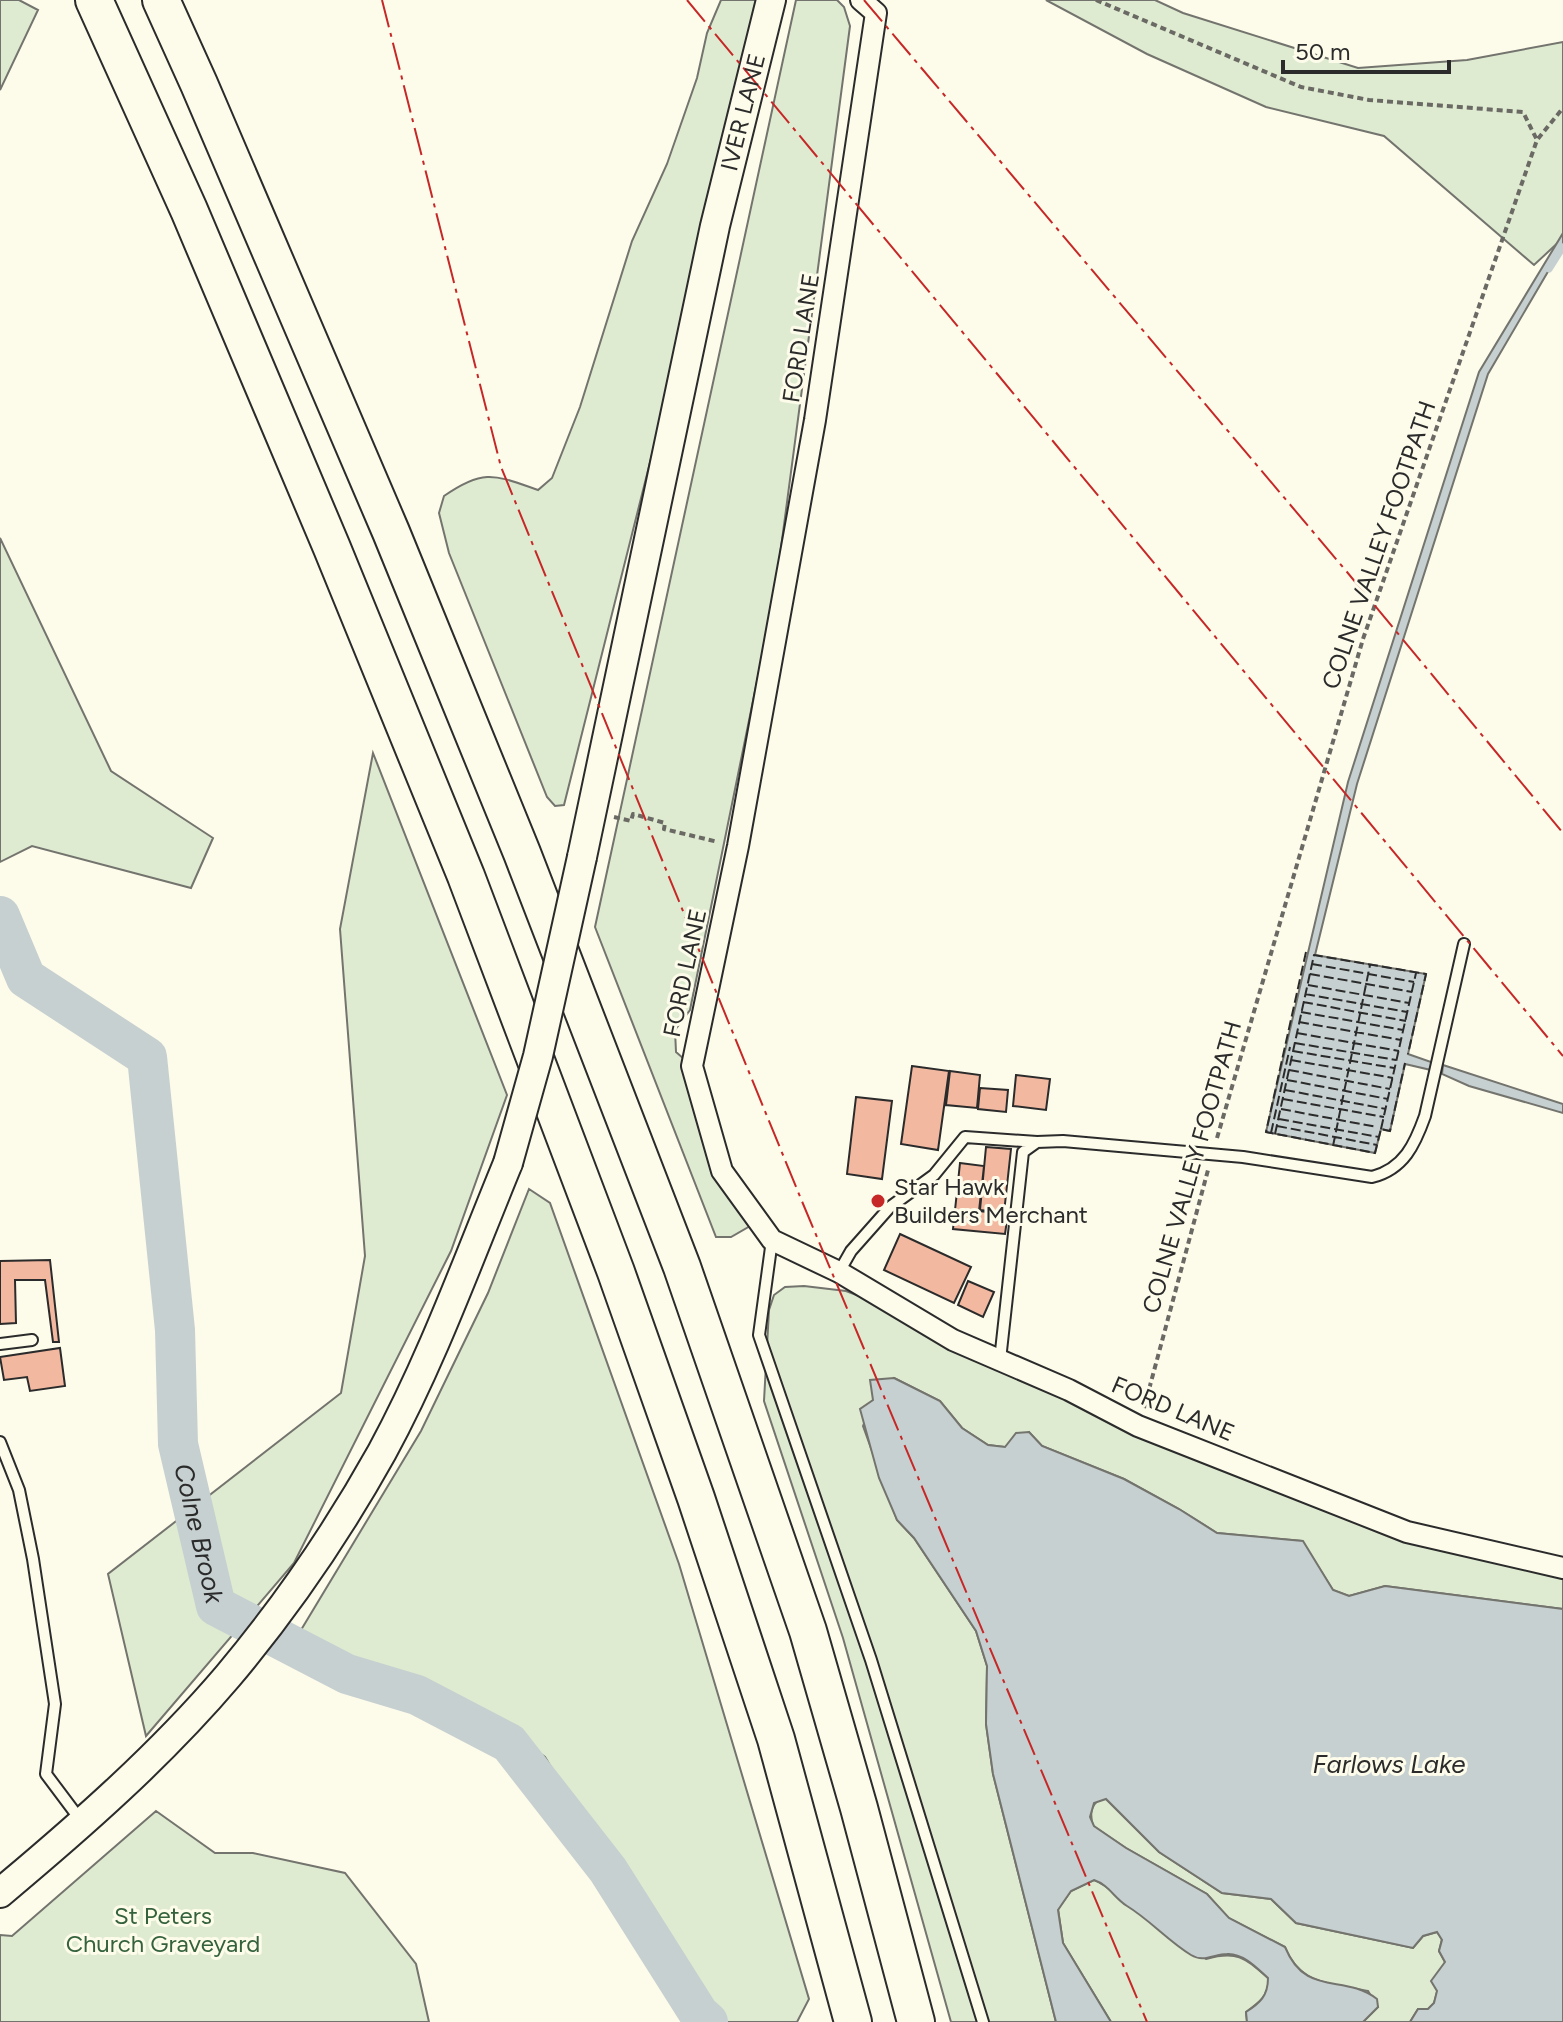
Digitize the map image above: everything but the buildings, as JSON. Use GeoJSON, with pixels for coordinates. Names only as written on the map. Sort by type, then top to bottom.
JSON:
{"type":"FeatureCollection","features":[{"type":"Feature","properties":{"kind":"highway"},"geometry":{"type":"LineString","coordinates":[[94,0],[189,210],[344,576],[466,876],[605,1243],[696,1498],[776,1739],[853,2022]]}},
{"type":"Feature","properties":{"kind":"highway"},"geometry":{"type":"LineString","coordinates":[[161,0],[403,561],[522,853],[682,1267],[808,1631],[916,2022]]}},
{"type":"Feature","properties":{"kind":"main road","name":"IVER LANE"},"geometry":{"type":"LineString","coordinates":[[0,1893],[83,1824],[136,1773],[227,1677],[292,1595],[382,1451],[439,1333],[508,1163],[538,1056],[593,813],[715,226],[771,0]]}},
{"type":"Feature","properties":{"kind":"street","name":"FORD LANE"},"geometry":{"type":"LineString","coordinates":[[861,0],[876,13],[815,420],[738,846],[692,1066],[722,1171],[772,1240],[839,1272],[953,1340],[1069,1390],[1138,1426],[1407,1532],[1563,1568]]}},
{"type":"Feature","properties":{"kind":"lane"},"geometry":{"type":"LineString","coordinates":[[839,1272],[851,1251],[890,1207],[934,1175],[965,1137],[1063,1141],[1213,1154],[1372,1177],[1384,1174],[1402,1162],[1425,1116],[1464,944]]}},
{"type":"Feature","properties":{"kind":"lane"},"geometry":{"type":"LineString","coordinates":[[1000,1362],[1023,1152],[1037,1142]]}},
{"type":"Feature","properties":{"kind":"lane"},"geometry":{"type":"LineString","coordinates":[[772,1240],[759,1335],[871,1660],[983,2022]]}},
{"type":"Feature","properties":{"kind":"lane"},"geometry":{"type":"LineString","coordinates":[[0,1344],[32,1340]]}},
{"type":"Feature","properties":{"kind":"lane"},"geometry":{"type":"LineString","coordinates":[[0,1442],[19,1490],[55,1704],[46,1774],[83,1824]]}},
{"type":"Feature","properties":{"kind":"path"},"geometry":{"type":"LineString","coordinates":[[1096,0],[1132,18],[1301,87],[1369,100],[1523,112],[1537,140]]}},
{"type":"Feature","properties":{"kind":"path","name":"COLNE VALLEY FOOTPATH"},"geometry":{"type":"LineString","coordinates":[[1138,1426],[1213,1154],[1363,639],[1537,140],[1563,108]]}},
{"type":"Feature","properties":{"kind":"path"},"geometry":{"type":"LineString","coordinates":[[593,813],[631,821],[633,814],[665,823],[664,829],[738,846]]}},
{"type":"Feature","properties":{"kind":"green space"},"geometry":{"type":"Polygon","coordinates":[[[0,0],[19,0],[38,10],[0,90],[0,0]]]}},
{"type":"Feature","properties":{"kind":"green space"},"geometry":{"type":"Polygon","coordinates":[[[721,0],[760,0],[688,311],[564,805],[555,806],[547,797],[449,553],[439,513],[444,496],[470,481],[500,478],[538,490],[552,478],[580,407],[632,241],[667,164],[697,78],[707,33],[721,0]]]}},
{"type":"Feature","properties":{"kind":"green space"},"geometry":{"type":"Polygon","coordinates":[[[796,0],[837,0],[844,7],[850,26],[775,593],[690,1010],[675,1030],[676,1052],[691,1065],[750,1226],[731,1237],[716,1237],[595,927],[796,0]]]}},
{"type":"Feature","properties":{"kind":"green space"},"geometry":{"type":"Polygon","coordinates":[[[1046,0],[1155,0],[1183,13],[1358,68],[1467,60],[1563,42],[1563,238],[1534,265],[1384,136],[1266,107],[1147,54],[1046,0]]]}},
{"type":"Feature","properties":{"kind":"green space"},"geometry":{"type":"Polygon","coordinates":[[[0,538],[111,771],[213,838],[191,888],[32,846],[0,862],[0,538]]]}},
{"type":"Feature","properties":{"kind":"green space"},"geometry":{"type":"Polygon","coordinates":[[[373,753],[507,1095],[451,1251],[294,1563],[146,1736],[108,1574],[341,1393],[365,1256],[340,929],[373,753]]]}},
{"type":"Feature","properties":{"kind":"green space"},"geometry":{"type":"Polygon","coordinates":[[[529,1189],[550,1203],[679,1564],[809,1999],[797,2022],[720,2022],[636,1908],[545,1757],[464,1699],[351,1665],[301,1630],[421,1431],[488,1293],[529,1189]]]}},
{"type":"Feature","properties":{"kind":"green space"},"geometry":{"type":"Polygon","coordinates":[[[785,1287],[846,1291],[867,1299],[924,1334],[1405,1534],[1563,1571],[1563,1609],[1385,1586],[1349,1596],[1333,1590],[1302,1541],[1217,1533],[1124,1479],[1042,1446],[1029,1432],[1005,1447],[988,1445],[962,1428],[940,1401],[894,1378],[873,1401],[863,1426],[897,1520],[914,1538],[976,1631],[987,1666],[986,1724],[993,1774],[1056,2022],[951,2022],[843,1638],[764,1401],[769,1310],[774,1295],[785,1287]]]}},
{"type":"Feature","properties":{"kind":"green space"},"geometry":{"type":"Polygon","coordinates":[[[1100,1799],[1106,1799],[1159,1852],[1222,1893],[1271,1899],[1296,1923],[1413,1948],[1423,1936],[1437,1932],[1442,1939],[1439,1951],[1445,1962],[1434,2003],[1428,2009],[1418,2009],[1410,2022],[1363,2022],[1378,2007],[1368,1991],[1330,1984],[1308,1976],[1291,1960],[1285,1947],[1228,1918],[1207,1894],[1093,1826],[1092,1811],[1100,1799]]]}},
{"type":"Feature","properties":{"kind":"green space","name":"St Peters Church Graveyard"},"geometry":{"type":"Polygon","coordinates":[[[156,1811],[215,1853],[253,1853],[345,1873],[416,1964],[429,2022],[0,2022],[0,1935],[12,1936],[156,1811]]]}},
{"type":"Feature","properties":{"kind":"green space"},"geometry":{"type":"Polygon","coordinates":[[[1094,1880],[1206,1959],[1234,1956],[1254,1966],[1269,1979],[1262,1998],[1246,2012],[1247,2022],[1111,2022],[1063,1943],[1058,1909],[1071,1891],[1094,1880]]]}},
{"type":"Feature","properties":{"kind":"water"},"geometry":{"type":"Polygon","coordinates":[[[1563,233],[1563,246],[1488,374],[1357,784],[1315,955],[1426,974],[1408,1054],[1434,1063],[1431,1070],[1405,1064],[1390,1131],[1381,1129],[1375,1153],[1266,1132],[1348,782],[1479,372],[1563,233]]]}},
{"type":"Feature","properties":{"kind":"water"},"geometry":{"type":"Polygon","coordinates":[[[1443,1065],[1563,1104],[1563,1113],[1469,1086],[1442,1074],[1443,1065]]]}},
{"type":"Feature","properties":{"kind":"water","name":"Farlows Lake"},"geometry":{"type":"Polygon","coordinates":[[[894,1378],[940,1401],[962,1428],[988,1445],[1005,1447],[1016,1433],[1029,1432],[1042,1446],[1124,1479],[1217,1533],[1303,1541],[1333,1590],[1349,1596],[1385,1586],[1563,1609],[1563,2022],[1410,2022],[1418,2009],[1428,2009],[1434,2003],[1437,1991],[1431,1981],[1445,1962],[1439,1951],[1442,1940],[1437,1932],[1423,1936],[1413,1948],[1296,1923],[1271,1899],[1222,1893],[1159,1852],[1106,1799],[1094,1803],[1090,1817],[1094,1826],[1207,1894],[1229,1918],[1285,1947],[1303,1973],[1314,1979],[1364,1991],[1377,1999],[1378,2007],[1363,2022],[1247,2022],[1246,2012],[1262,1998],[1267,1990],[1268,1978],[1249,1962],[1233,1954],[1205,1958],[1191,1955],[1094,1880],[1071,1891],[1058,1910],[1063,1943],[1111,2022],[1056,2022],[993,1774],[986,1724],[987,1666],[976,1631],[914,1538],[897,1520],[879,1478],[860,1409],[873,1400],[870,1380],[894,1378]]]}},
{"type":"Feature","properties":{"kind":"waterway"},"geometry":{"type":"LineString","coordinates":[[1549,269],[1563,247]]}},
{"type":"Feature","properties":{"kind":"waterway","name":"Colne Brook"},"geometry":{"type":"LineString","coordinates":[[0,916],[26,978],[147,1057],[175,1330],[178,1444],[216,1606],[347,1674],[417,1695],[509,1743],[608,1870],[699,2014],[708,2022]]}},
{"type":"Feature","properties":{"kind":"fence"},"geometry":{"type":"LineString","coordinates":[[1306,952],[1266,1132],[1375,1153],[1381,1129],[1390,1131],[1405,1063]]}},
{"type":"Feature","properties":{"kind":"fence"},"geometry":{"type":"LineString","coordinates":[[1275,1134],[1314,955],[1426,974],[1408,1054]]}},
{"type":"Feature","properties":{"kind":"fence"},"geometry":{"type":"LineString","coordinates":[[1312,964],[1414,982]]}},
{"type":"Feature","properties":{"kind":"fence"},"geometry":{"type":"LineString","coordinates":[[1333,1146],[1370,965]]}},
{"type":"Feature","properties":{"kind":"fence"},"geometry":{"type":"LineString","coordinates":[[1381,1129],[1416,973]]}},
{"type":"Feature","properties":{"kind":"fence"},"geometry":{"type":"LineString","coordinates":[[1310,974],[1412,992]]}},
{"type":"Feature","properties":{"kind":"fence"},"geometry":{"type":"LineString","coordinates":[[1308,985],[1409,1003]]}},
{"type":"Feature","properties":{"kind":"fence"},"geometry":{"type":"LineString","coordinates":[[1305,994],[1407,1012]]}},
{"type":"Feature","properties":{"kind":"fence"},"geometry":{"type":"LineString","coordinates":[[1303,1002],[1406,1021]]}},
{"type":"Feature","properties":{"kind":"fence"},"geometry":{"type":"LineString","coordinates":[[1301,1012],[1403,1030]]}},
{"type":"Feature","properties":{"kind":"fence"},"geometry":{"type":"LineString","coordinates":[[1299,1022],[1401,1040]]}},
{"type":"Feature","properties":{"kind":"fence"},"geometry":{"type":"LineString","coordinates":[[1297,1033],[1399,1051]]}},
{"type":"Feature","properties":{"kind":"fence"},"geometry":{"type":"LineString","coordinates":[[1295,1043],[1396,1060]]}},
{"type":"Feature","properties":{"kind":"fence"},"geometry":{"type":"LineString","coordinates":[[1271,1133],[1290,1047]]}},
{"type":"Feature","properties":{"kind":"fence"},"geometry":{"type":"LineString","coordinates":[[1293,1051],[1394,1068]]}},
{"type":"Feature","properties":{"kind":"fence"},"geometry":{"type":"LineString","coordinates":[[1291,1060],[1393,1078]]}},
{"type":"Feature","properties":{"kind":"fence"},"geometry":{"type":"LineString","coordinates":[[1289,1070],[1390,1089]]}},
{"type":"Feature","properties":{"kind":"fence"},"geometry":{"type":"LineString","coordinates":[[1287,1080],[1388,1099]]}},
{"type":"Feature","properties":{"kind":"fence"},"geometry":{"type":"LineString","coordinates":[[1285,1090],[1386,1109]]}},
{"type":"Feature","properties":{"kind":"fence"},"geometry":{"type":"LineString","coordinates":[[1283,1099],[1384,1117]]}},
{"type":"Feature","properties":{"kind":"fence"},"geometry":{"type":"LineString","coordinates":[[1281,1109],[1377,1127]]}},
{"type":"Feature","properties":{"kind":"fence"},"geometry":{"type":"LineString","coordinates":[[1279,1119],[1379,1137]]}},
{"type":"Feature","properties":{"kind":"fence"},"geometry":{"type":"LineString","coordinates":[[1277,1126],[1377,1145]]}},
{"type":"Feature","properties":{"kind":"power"},"geometry":{"type":"LineString","coordinates":[[382,0],[501,467],[801,1199],[1147,2022]]}},
{"type":"Feature","properties":{"kind":"power"},"geometry":{"type":"LineString","coordinates":[[687,0],[1563,1056]]}},
{"type":"Feature","properties":{"kind":"power"},"geometry":{"type":"LineString","coordinates":[[864,0],[1563,833]]}},
{"type":"Feature","properties":{"kind":"place","name":"Star Hawk Builders Merchant"},"geometry":{"type":"Point","coordinates":[878,1201]}}]}
